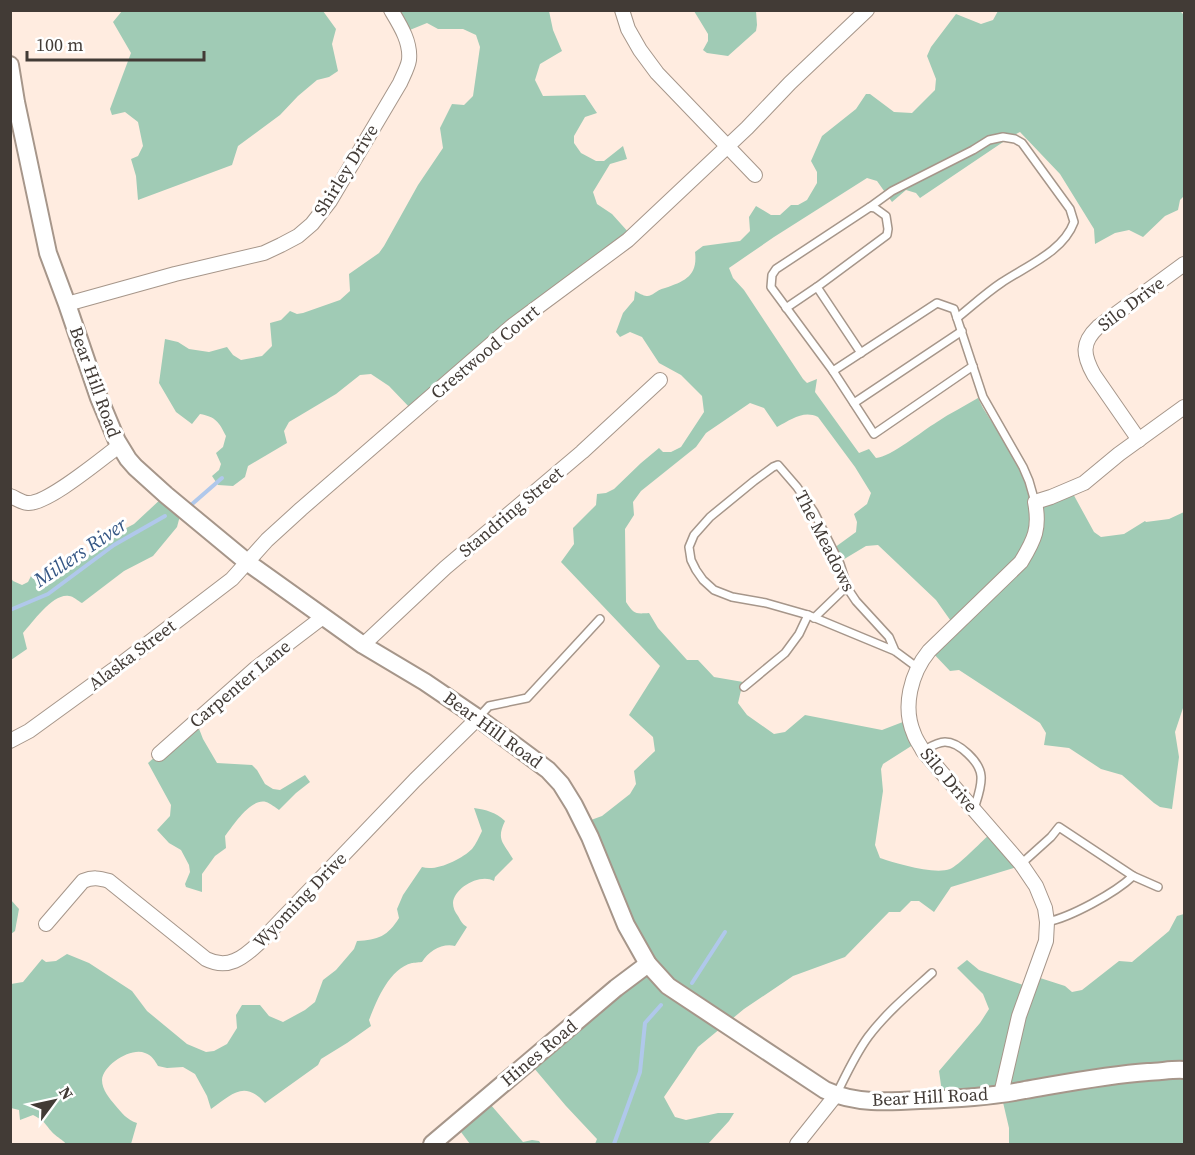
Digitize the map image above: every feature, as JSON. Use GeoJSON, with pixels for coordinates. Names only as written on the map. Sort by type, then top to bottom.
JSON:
{"type":"FeatureCollection","features":[{"type":"Feature","properties":{"kind":"street","name":"Shirley Drive"},"geometry":{"type":"LineString","coordinates":[[67,304],[175,274],[264,253],[298,236],[312,224],[330,201],[400,82],[409,60],[405,36],[391,10]]}},
{"type":"Feature","properties":{"kind":"street"},"geometry":{"type":"LineString","coordinates":[[622,10],[628,29],[657,73],[755,175]]}},
{"type":"Feature","properties":{"kind":"street","name":"Crestwood Court"},"geometry":{"type":"LineString","coordinates":[[247,562],[301,509],[512,326],[628,240],[867,10]]}},
{"type":"Feature","properties":{"kind":"street","name":"Bear Hill Road"},"geometry":{"type":"LineString","coordinates":[[10,65],[16,128],[48,253],[99,398],[119,446],[135,467],[247,562],[363,645],[425,682],[478,718],[548,770],[561,784],[590,837],[626,925],[648,964],[668,986],[825,1090],[851,1099],[873,1102],[946,1100],[1001,1094],[1101,1077],[1185,1070]]}},
{"type":"Feature","properties":{"kind":"street","name":"Silo Drive"},"geometry":{"type":"LineString","coordinates":[[1140,440],[1094,375],[1088,364],[1084,348],[1089,336],[1098,327],[1185,264]]}},
{"type":"Feature","properties":{"kind":"street","name":"Standring Street"},"geometry":{"type":"LineString","coordinates":[[363,645],[445,568],[582,452],[660,380]]}},
{"type":"Feature","properties":{"kind":"street"},"geometry":{"type":"LineString","coordinates":[[1035,502],[1084,483],[1119,454],[1185,407]]}},
{"type":"Feature","properties":{"kind":"street"},"geometry":{"type":"LineString","coordinates":[[10,496],[27,503],[38,501],[119,446]]}},
{"type":"Feature","properties":{"kind":"street","name":"Silo Drive"},"geometry":{"type":"LineString","coordinates":[[1001,1094],[1019,1016],[1044,951],[1047,922],[1045,908],[1036,886],[1021,864],[923,751],[913,733],[908,712],[910,693],[922,660],[1021,562],[1035,534],[1038,519],[1035,502]]}},
{"type":"Feature","properties":{"kind":"street","name":"Alaska Street"},"geometry":{"type":"LineString","coordinates":[[10,741],[29,731],[113,670],[232,579],[247,562]]}},
{"type":"Feature","properties":{"kind":"street","name":"Carpenter Lane"},"geometry":{"type":"LineString","coordinates":[[159,754],[256,668],[322,617]]}},
{"type":"Feature","properties":{"kind":"street","name":"Wyoming Drive"},"geometry":{"type":"LineString","coordinates":[[46,924],[83,882],[90,878],[99,878],[109,881],[206,959],[220,964],[237,960],[259,943],[415,780],[478,718]]}},
{"type":"Feature","properties":{"kind":"street","name":"Hines Road"},"geometry":{"type":"LineString","coordinates":[[432,1144],[616,988],[648,964]]}},
{"type":"Feature","properties":{"kind":"street"},"geometry":{"type":"LineString","coordinates":[[797,1144],[836,1095]]}},
{"type":"Feature","properties":{"kind":"lane"},"geometry":{"type":"LineString","coordinates":[[957,318],[999,285],[1055,248],[1066,238],[1074,222],[1070,209],[1022,143],[1015,139],[1003,137],[989,140],[892,191],[776,269],[772,275],[771,287],[833,371],[874,434],[973,366]]}},
{"type":"Feature","properties":{"kind":"lane"},"geometry":{"type":"LineString","coordinates":[[786,308],[887,235],[886,216],[870,207]]}},
{"type":"Feature","properties":{"kind":"lane"},"geometry":{"type":"LineString","coordinates":[[817,287],[861,353]]}},
{"type":"Feature","properties":{"kind":"lane"},"geometry":{"type":"LineString","coordinates":[[833,371],[937,303],[954,309],[983,397],[1029,481],[1035,502]]}},
{"type":"Feature","properties":{"kind":"lane"},"geometry":{"type":"LineString","coordinates":[[854,403],[962,331]]}},
{"type":"Feature","properties":{"kind":"lane","name":"The Meadows"},"geometry":{"type":"LineString","coordinates":[[895,651],[890,637],[856,601],[848,589],[840,564],[814,512],[778,465],[710,517],[694,535],[688,547],[691,560],[703,580],[714,590],[732,597],[766,603],[811,617],[895,651],[918,668]]}},
{"type":"Feature","properties":{"kind":"lane"},"geometry":{"type":"LineString","coordinates":[[744,687],[785,653],[811,617],[842,591],[848,589]]}},
{"type":"Feature","properties":{"kind":"lane"},"geometry":{"type":"LineString","coordinates":[[478,718],[489,706],[527,698],[600,620]]}},
{"type":"Feature","properties":{"kind":"lane"},"geometry":{"type":"LineString","coordinates":[[923,751],[933,745],[946,742],[959,747],[976,760],[981,776],[974,809]]}},
{"type":"Feature","properties":{"kind":"lane"},"geometry":{"type":"LineString","coordinates":[[1021,864],[1059,827],[1133,876],[1158,887]]}},
{"type":"Feature","properties":{"kind":"lane"},"geometry":{"type":"LineString","coordinates":[[1047,922],[1059,919],[1116,890],[1133,876]]}},
{"type":"Feature","properties":{"kind":"lane"},"geometry":{"type":"LineString","coordinates":[[836,1095],[870,1035],[892,1010],[932,973]]}},
{"type":"Feature","properties":{"kind":"green space"},"geometry":{"type":"Polygon","coordinates":[[[122,11],[323,11],[336,29],[332,44],[338,71],[329,77],[317,80],[280,115],[238,146],[232,165],[138,200],[136,176],[131,159],[138,156],[143,146],[138,122],[125,112],[112,115],[110,109],[131,53],[113,22],[122,11]]]}},
{"type":"Feature","properties":{"kind":"green space"},"geometry":{"type":"Polygon","coordinates":[[[403,11],[549,11],[553,30],[562,51],[540,64],[535,80],[543,96],[585,95],[597,113],[585,117],[574,136],[574,143],[581,153],[596,161],[604,161],[623,146],[627,159],[610,164],[593,192],[597,204],[612,214],[630,234],[412,410],[389,386],[371,374],[360,375],[336,394],[289,422],[284,431],[287,443],[248,466],[245,477],[233,486],[218,485],[212,476],[219,470],[221,464],[216,453],[223,447],[226,436],[219,424],[210,417],[200,414],[192,424],[176,412],[159,383],[165,339],[178,342],[189,349],[209,352],[227,347],[241,360],[262,356],[272,346],[270,323],[281,320],[290,311],[297,314],[303,313],[340,300],[350,291],[349,274],[379,253],[418,185],[443,148],[440,128],[452,104],[464,105],[473,96],[480,47],[476,35],[463,29],[438,29],[427,23],[400,34],[390,18],[403,11]]]}},
{"type":"Feature","properties":{"kind":"green space"},"geometry":{"type":"Polygon","coordinates":[[[694,11],[756,11],[756,31],[728,56],[707,53],[703,50],[708,41],[708,34],[694,11]]]}},
{"type":"Feature","properties":{"kind":"green space"},"geometry":{"type":"Polygon","coordinates":[[[998,11],[1180,11],[1184,15],[1184,196],[1180,200],[1178,210],[1165,216],[1143,237],[1129,230],[1115,233],[1095,244],[1094,229],[1060,174],[1020,132],[920,198],[916,193],[906,190],[892,202],[877,181],[867,178],[729,268],[733,278],[744,290],[803,379],[807,383],[817,379],[815,392],[859,453],[869,449],[876,458],[882,457],[978,398],[1024,473],[1034,506],[1071,490],[1094,532],[1101,537],[1124,534],[1145,521],[1169,519],[1184,512],[1184,705],[1175,732],[1179,757],[1172,809],[1160,807],[1122,775],[1101,769],[1069,748],[1044,745],[1046,733],[1040,723],[959,670],[950,671],[931,651],[953,624],[936,600],[878,545],[866,546],[841,561],[834,548],[856,532],[857,522],[854,514],[867,504],[871,493],[818,417],[802,415],[777,427],[764,408],[750,403],[706,433],[696,447],[641,491],[633,502],[634,515],[625,529],[626,602],[635,612],[649,613],[658,628],[687,660],[698,660],[714,677],[743,682],[738,703],[747,715],[774,734],[785,732],[805,715],[882,730],[908,720],[916,743],[883,764],[881,769],[883,791],[875,845],[880,858],[934,871],[950,869],[989,835],[1017,867],[951,887],[934,912],[919,901],[911,901],[900,912],[889,912],[845,957],[793,976],[744,1009],[698,1047],[664,1097],[675,1117],[686,1120],[718,1113],[734,1113],[708,1144],[595,1144],[597,1139],[528,1061],[641,968],[580,824],[602,816],[630,794],[636,784],[634,771],[655,751],[653,737],[629,715],[660,666],[561,562],[574,544],[573,528],[596,505],[597,494],[614,489],[659,448],[663,452],[671,452],[681,447],[704,412],[702,396],[681,375],[659,363],[642,337],[630,332],[620,337],[616,332],[623,313],[634,300],[635,291],[648,296],[679,283],[692,272],[695,252],[703,246],[740,241],[750,231],[749,217],[756,206],[771,215],[780,215],[791,205],[798,205],[807,200],[817,183],[817,172],[811,161],[822,136],[856,109],[866,94],[870,94],[894,112],[912,113],[935,90],[936,79],[927,56],[931,47],[956,14],[981,24],[993,20],[998,11]]]}},
{"type":"Feature","properties":{"kind":"green space"},"geometry":{"type":"Polygon","coordinates":[[[163,497],[181,512],[177,527],[153,556],[124,571],[82,603],[69,596],[63,596],[50,603],[23,633],[27,649],[11,660],[11,578],[22,585],[28,582],[31,576],[37,582],[45,581],[107,543],[111,536],[134,524],[163,497]]]}},
{"type":"Feature","properties":{"kind":"green space"},"geometry":{"type":"Polygon","coordinates":[[[198,726],[217,763],[252,765],[265,784],[273,789],[280,790],[305,775],[310,782],[279,810],[268,803],[260,802],[248,808],[225,836],[226,848],[215,856],[202,874],[202,892],[186,887],[190,872],[189,865],[181,850],[169,843],[157,830],[170,816],[171,805],[148,763],[188,728],[198,726]]]}},
{"type":"Feature","properties":{"kind":"green space"},"geometry":{"type":"Polygon","coordinates":[[[474,808],[491,812],[505,821],[501,837],[513,859],[495,877],[494,881],[475,880],[463,887],[454,897],[456,913],[467,927],[455,946],[436,949],[422,962],[404,966],[390,978],[385,986],[369,1020],[371,1026],[321,1059],[318,1065],[265,1103],[251,1092],[244,1091],[231,1095],[211,1109],[195,1074],[183,1067],[158,1066],[150,1055],[139,1052],[126,1055],[112,1063],[102,1080],[105,1091],[113,1103],[125,1116],[137,1123],[131,1144],[66,1144],[41,1120],[33,1115],[20,1120],[19,1110],[11,1108],[11,984],[23,982],[42,959],[46,962],[56,961],[67,954],[89,963],[132,991],[147,1011],[187,1044],[206,1052],[214,1051],[227,1044],[237,1028],[236,1015],[242,1005],[260,1005],[269,1016],[283,1022],[315,1002],[323,980],[336,970],[354,949],[357,941],[382,936],[395,924],[399,918],[397,909],[403,895],[422,867],[434,868],[448,864],[472,849],[482,831],[474,808]]]}},
{"type":"Feature","properties":{"kind":"green space"},"geometry":{"type":"Polygon","coordinates":[[[11,900],[19,909],[15,931],[11,934],[11,900]]]}},
{"type":"Feature","properties":{"kind":"green space"},"geometry":{"type":"Polygon","coordinates":[[[1184,914],[1184,1144],[1009,1144],[1009,1128],[1002,1098],[943,1099],[939,1071],[989,1009],[983,994],[957,968],[967,960],[979,970],[1026,986],[1037,977],[1065,986],[1072,992],[1082,990],[1119,961],[1132,962],[1169,931],[1177,916],[1184,914]]]}},
{"type":"Feature","properties":{"kind":"green space"},"geometry":{"type":"Polygon","coordinates":[[[484,1097],[523,1142],[532,1140],[539,1141],[541,1144],[470,1144],[455,1124],[484,1097]]]}},
{"type":"Feature","properties":{"kind":"waterway","name":"Millers River"},"geometry":{"type":"LineString","coordinates":[[191,505],[222,478]]}},
{"type":"Feature","properties":{"kind":"waterway","name":"Millers River"},"geometry":{"type":"LineString","coordinates":[[10,610],[48,594],[114,545],[165,516]]}},
{"type":"Feature","properties":{"kind":"waterway"},"geometry":{"type":"LineString","coordinates":[[692,983],[725,932]]}},
{"type":"Feature","properties":{"kind":"waterway"},"geometry":{"type":"LineString","coordinates":[[614,1144],[640,1072],[645,1023],[661,1005]]}}]}
